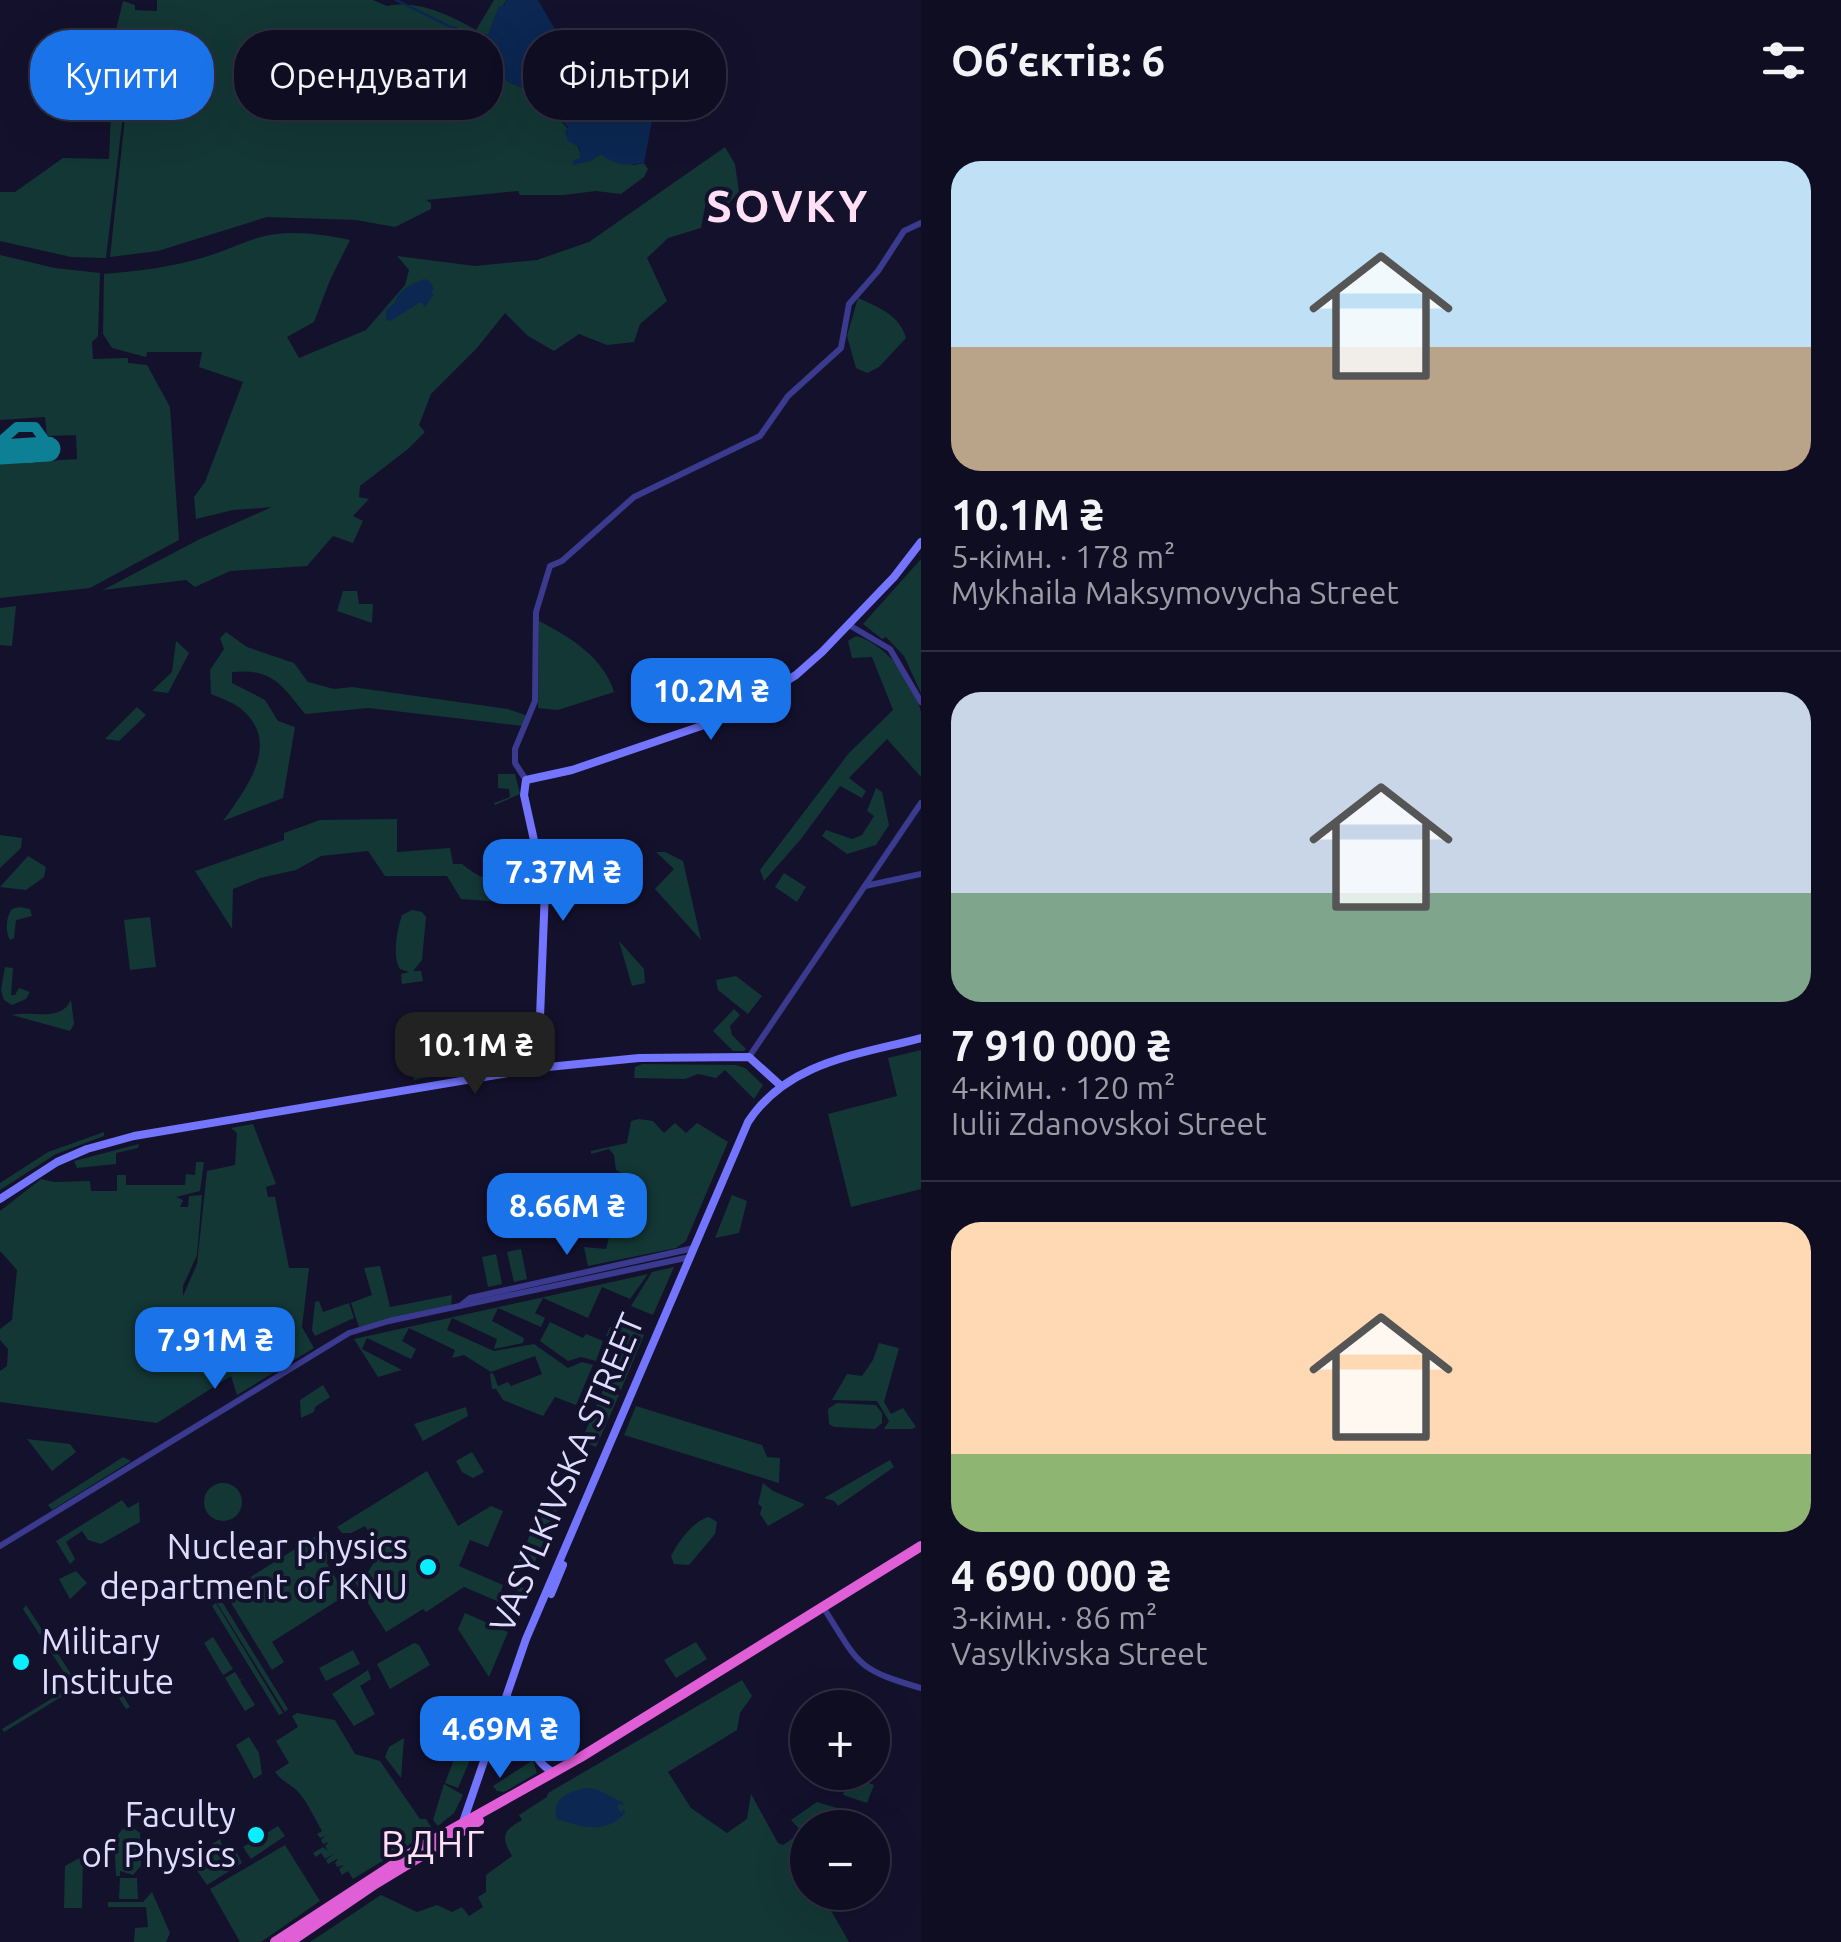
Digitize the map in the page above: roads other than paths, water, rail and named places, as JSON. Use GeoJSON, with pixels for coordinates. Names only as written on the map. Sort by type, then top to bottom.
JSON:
{"type":"FeatureCollection","features":[{"type":"Feature","properties":{"kind":"highway"},"geometry":{"type":"LineString","coordinates":[[274,1942],[334,1901],[463,1825],[561,1774],[581,1757],[921,1546]]}},
{"type":"Feature","properties":{"kind":"highway"},"geometry":{"type":"LineString","coordinates":[[290,1942],[542,1768],[581,1757]]}},
{"type":"Feature","properties":{"kind":"main road"},"geometry":{"type":"LineString","coordinates":[[538,1068],[545,890],[524,795],[526,780],[572,770],[713,722],[796,675],[849,625],[921,542]]}},
{"type":"Feature","properties":{"kind":"main road","name":"VASYLKIVSKA STREET"},"geometry":{"type":"LineString","coordinates":[[463,1825],[515,1667],[748,1122],[780,1086],[824,1063],[921,1038]]}},
{"type":"Feature","properties":{"kind":"main road"},"geometry":{"type":"LineString","coordinates":[[0,1199],[45,1168],[112,1141],[538,1068],[639,1058],[749,1057],[780,1086]]}},
{"type":"Feature","properties":{"kind":"main road","name":"VASYLKIVSKA STREET"},"geometry":{"type":"LineString","coordinates":[[463,1825],[508,1698],[691,1256]]}},
{"type":"Feature","properties":{"kind":"main road"},"geometry":{"type":"LineString","coordinates":[[508,1698],[542,1768]]}},
{"type":"Feature","properties":{"kind":"main road"},"geometry":{"type":"LineString","coordinates":[[497,1731],[505,1725],[515,1727],[542,1768]]}},
{"type":"Feature","properties":{"kind":"street"},"geometry":{"type":"LineString","coordinates":[[526,780],[515,763],[515,749],[535,700],[536,612],[550,566],[562,561],[644,491],[760,436],[788,396],[840,348],[848,304],[878,271],[904,231],[921,223]]}},
{"type":"Feature","properties":{"kind":"street"},"geometry":{"type":"LineString","coordinates":[[849,625],[890,649],[921,702]]}},
{"type":"Feature","properties":{"kind":"street"},"geometry":{"type":"LineString","coordinates":[[749,1057],[921,803]]}},
{"type":"Feature","properties":{"kind":"street"},"geometry":{"type":"LineString","coordinates":[[879,864],[881,875],[891,881]]}},
{"type":"Feature","properties":{"kind":"street"},"geometry":{"type":"LineString","coordinates":[[864,887],[921,874]]}},
{"type":"Feature","properties":{"kind":"street"},"geometry":{"type":"LineString","coordinates":[[0,1546],[349,1333],[460,1307],[470,1298],[691,1256]]}},
{"type":"Feature","properties":{"kind":"street"},"geometry":{"type":"LineString","coordinates":[[823,1607],[860,1665],[921,1688]]}},
{"type":"Feature","properties":{"kind":"water"},"geometry":{"type":"Polygon","coordinates":[[[506,0],[538,0],[555,30],[523,30],[523,88],[503,76],[503,30],[490,30],[499,6],[504,6],[506,0]]]}},
{"type":"Feature","properties":{"kind":"water"},"geometry":{"type":"Polygon","coordinates":[[[561,120],[652,121],[644,163],[632,164],[621,164],[601,154],[573,165],[573,160],[581,158],[579,147],[568,141],[568,127],[561,120]]]}},
{"type":"Feature","properties":{"kind":"water"},"geometry":{"type":"Polygon","coordinates":[[[424,279],[430,281],[434,294],[424,308],[419,303],[386,320],[386,309],[399,294],[424,279]]]}},
{"type":"Feature","properties":{"kind":"water"},"geometry":{"type":"Polygon","coordinates":[[[585,1788],[622,1802],[624,1805],[618,1804],[618,1809],[622,1813],[624,1808],[625,1812],[603,1826],[557,1819],[559,1801],[585,1788]]]}},
{"type":"Feature","properties":{"kind":"waterway"},"geometry":{"type":"LineString","coordinates":[[396,0],[453,28]]}},
{"type":"Feature","properties":{"kind":"place","name":"Nuclear physics department of KNU"},"geometry":{"type":"Point","coordinates":[428,1567]}},
{"type":"Feature","properties":{"kind":"place","name":"Military Institute"},"geometry":{"type":"Point","coordinates":[21,1662]}},
{"type":"Feature","properties":{"kind":"place","name":"Faculty of Physics"},"geometry":{"type":"Point","coordinates":[256,1835]}},
{"type":"Feature","properties":{"kind":"district","name":"SOVKY"},"geometry":{"type":"Point","coordinates":[788,206]}},
{"type":"Feature","properties":{"kind":"district","name":"ВДНГ"},"geometry":{"type":"Point","coordinates":[434,1844]}}]}
